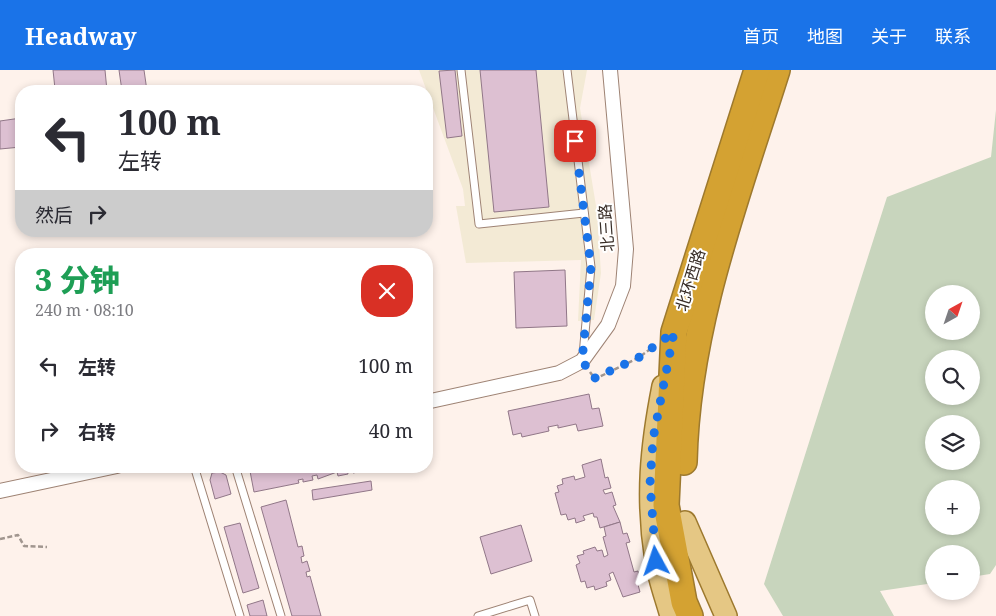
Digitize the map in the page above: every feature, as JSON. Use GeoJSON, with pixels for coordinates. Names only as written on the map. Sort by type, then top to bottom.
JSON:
{"type":"FeatureCollection","features":[{"type":"Feature","properties":{"kind":"highway","name":"北环西路"},"geometry":{"type":"LineString","coordinates":[[690,616],[684,602],[666,505],[674,332],[757,70]]}},
{"type":"Feature","properties":{"kind":"highway","name":"北环西路"},"geometry":{"type":"LineString","coordinates":[[707,616],[699,593],[685,522],[683,498],[684,439],[702,316],[719,252],[777,70]]}},
{"type":"Feature","properties":{"kind":"main road"},"geometry":{"type":"LineString","coordinates":[[671,616],[656,561],[650,484],[653,439],[674,332]]}},
{"type":"Feature","properties":{"kind":"main road"},"geometry":{"type":"LineString","coordinates":[[685,522],[726,616]]}},
{"type":"Feature","properties":{"kind":"street","name":"北三路"},"geometry":{"type":"LineString","coordinates":[[433,400],[559,373],[582,361],[608,325],[623,286],[626,249],[610,70]]}},
{"type":"Feature","properties":{"kind":"street"},"geometry":{"type":"LineString","coordinates":[[0,491],[84,473]]}},
{"type":"Feature","properties":{"kind":"lane"},"geometry":{"type":"LineString","coordinates":[[461,70],[479,224],[584,213]]}},
{"type":"Feature","properties":{"kind":"lane"},"geometry":{"type":"LineString","coordinates":[[567,70],[591,267],[582,361]]}},
{"type":"Feature","properties":{"kind":"lane"},"geometry":{"type":"LineString","coordinates":[[196,473],[240,616]]}},
{"type":"Feature","properties":{"kind":"lane"},"geometry":{"type":"LineString","coordinates":[[237,473],[281,616]]}},
{"type":"Feature","properties":{"kind":"lane"},"geometry":{"type":"LineString","coordinates":[[478,616],[530,600],[535,616]]}},
{"type":"Feature","properties":{"kind":"path"},"geometry":{"type":"LineString","coordinates":[[582,361],[595,378],[638,358],[674,332]]}},
{"type":"Feature","properties":{"kind":"path"},"geometry":{"type":"LineString","coordinates":[[0,539],[18,535],[24,546],[47,547]]}},
{"type":"Feature","properties":{"kind":"shaded area"},"geometry":{"type":"Polygon","coordinates":[[[419,70],[587,70],[580,108],[597,212],[601,273],[594,320],[578,321],[581,260],[466,263],[456,206],[465,206],[463,189],[433,108],[433,85],[425,85],[419,70]]]}},
{"type":"Feature","properties":{"kind":"green space"},"geometry":{"type":"Polygon","coordinates":[[[996,110],[996,565],[990,574],[980,576],[980,545],[925,545],[925,584],[880,591],[894,616],[783,616],[764,584],[887,197],[991,157],[996,110]]]}},
{"type":"Feature","properties":{"kind":"building"},"geometry":{"type":"Polygon","coordinates":[[[53,70],[105,70],[106,85],[55,85],[53,70]]]}},
{"type":"Feature","properties":{"kind":"building"},"geometry":{"type":"Polygon","coordinates":[[[119,70],[144,70],[146,85],[121,85],[119,70]]]}},
{"type":"Feature","properties":{"kind":"building"},"geometry":{"type":"Polygon","coordinates":[[[455,70],[462,136],[447,138],[439,71],[455,70]]]}},
{"type":"Feature","properties":{"kind":"building"},"geometry":{"type":"Polygon","coordinates":[[[480,70],[536,70],[549,207],[494,212],[480,70]]]}},
{"type":"Feature","properties":{"kind":"building"},"geometry":{"type":"Polygon","coordinates":[[[15,119],[15,148],[0,149],[0,121],[15,119]]]}},
{"type":"Feature","properties":{"kind":"building"},"geometry":{"type":"Polygon","coordinates":[[[565,270],[567,326],[516,328],[514,272],[565,270]]]}},
{"type":"Feature","properties":{"kind":"building"},"geometry":{"type":"Polygon","coordinates":[[[589,394],[592,409],[599,408],[603,426],[578,431],[576,424],[558,428],[558,425],[548,427],[549,431],[522,437],[521,433],[513,435],[508,411],[589,394]]]}},
{"type":"Feature","properties":{"kind":"building"},"geometry":{"type":"Polygon","coordinates":[[[601,459],[605,478],[608,477],[611,488],[603,490],[605,494],[612,492],[616,505],[613,506],[620,522],[600,528],[597,517],[594,517],[593,513],[583,516],[585,520],[576,523],[575,518],[568,520],[566,514],[561,515],[555,493],[559,492],[557,486],[563,484],[562,479],[574,476],[575,480],[585,477],[582,465],[601,459]]]}},
{"type":"Feature","properties":{"kind":"building"},"geometry":{"type":"Polygon","coordinates":[[[212,473],[226,475],[231,494],[215,499],[210,480],[212,473]]]}},
{"type":"Feature","properties":{"kind":"building"},"geometry":{"type":"Polygon","coordinates":[[[250,473],[334,473],[318,479],[317,475],[312,476],[313,480],[303,482],[303,479],[298,480],[299,483],[254,492],[250,473]]]}},
{"type":"Feature","properties":{"kind":"building"},"geometry":{"type":"Polygon","coordinates":[[[337,473],[348,473],[348,474],[338,476],[337,473]]]}},
{"type":"Feature","properties":{"kind":"building"},"geometry":{"type":"Polygon","coordinates":[[[371,481],[372,490],[313,500],[312,490],[371,481]]]}},
{"type":"Feature","properties":{"kind":"building"},"geometry":{"type":"Polygon","coordinates":[[[286,500],[298,547],[302,546],[304,556],[301,557],[302,563],[307,561],[310,571],[306,572],[307,577],[310,576],[321,616],[292,616],[261,507],[286,500]]]}},
{"type":"Feature","properties":{"kind":"building"},"geometry":{"type":"Polygon","coordinates":[[[620,522],[623,534],[627,533],[630,542],[626,543],[634,572],[638,571],[640,580],[637,581],[640,592],[623,597],[613,572],[609,574],[611,580],[606,582],[607,586],[595,590],[594,586],[587,588],[585,581],[581,582],[576,565],[580,563],[577,556],[584,554],[583,551],[595,547],[597,551],[602,550],[604,557],[608,555],[603,537],[606,536],[604,527],[620,522]]]}},
{"type":"Feature","properties":{"kind":"building"},"geometry":{"type":"Polygon","coordinates":[[[240,523],[259,588],[243,593],[224,527],[240,523]]]}},
{"type":"Feature","properties":{"kind":"building"},"geometry":{"type":"Polygon","coordinates":[[[521,525],[532,561],[491,574],[480,537],[521,525]]]}},
{"type":"Feature","properties":{"kind":"building"},"geometry":{"type":"Polygon","coordinates":[[[263,600],[267,616],[250,616],[247,605],[263,600]]]}},
{"type":"Feature","properties":{"kind":"route"},"geometry":{"type":"LineString","coordinates":[[575,141],[591,267],[582,361],[595,378],[638,358],[674,332],[653,439],[650,484],[656,561]]}}]}
